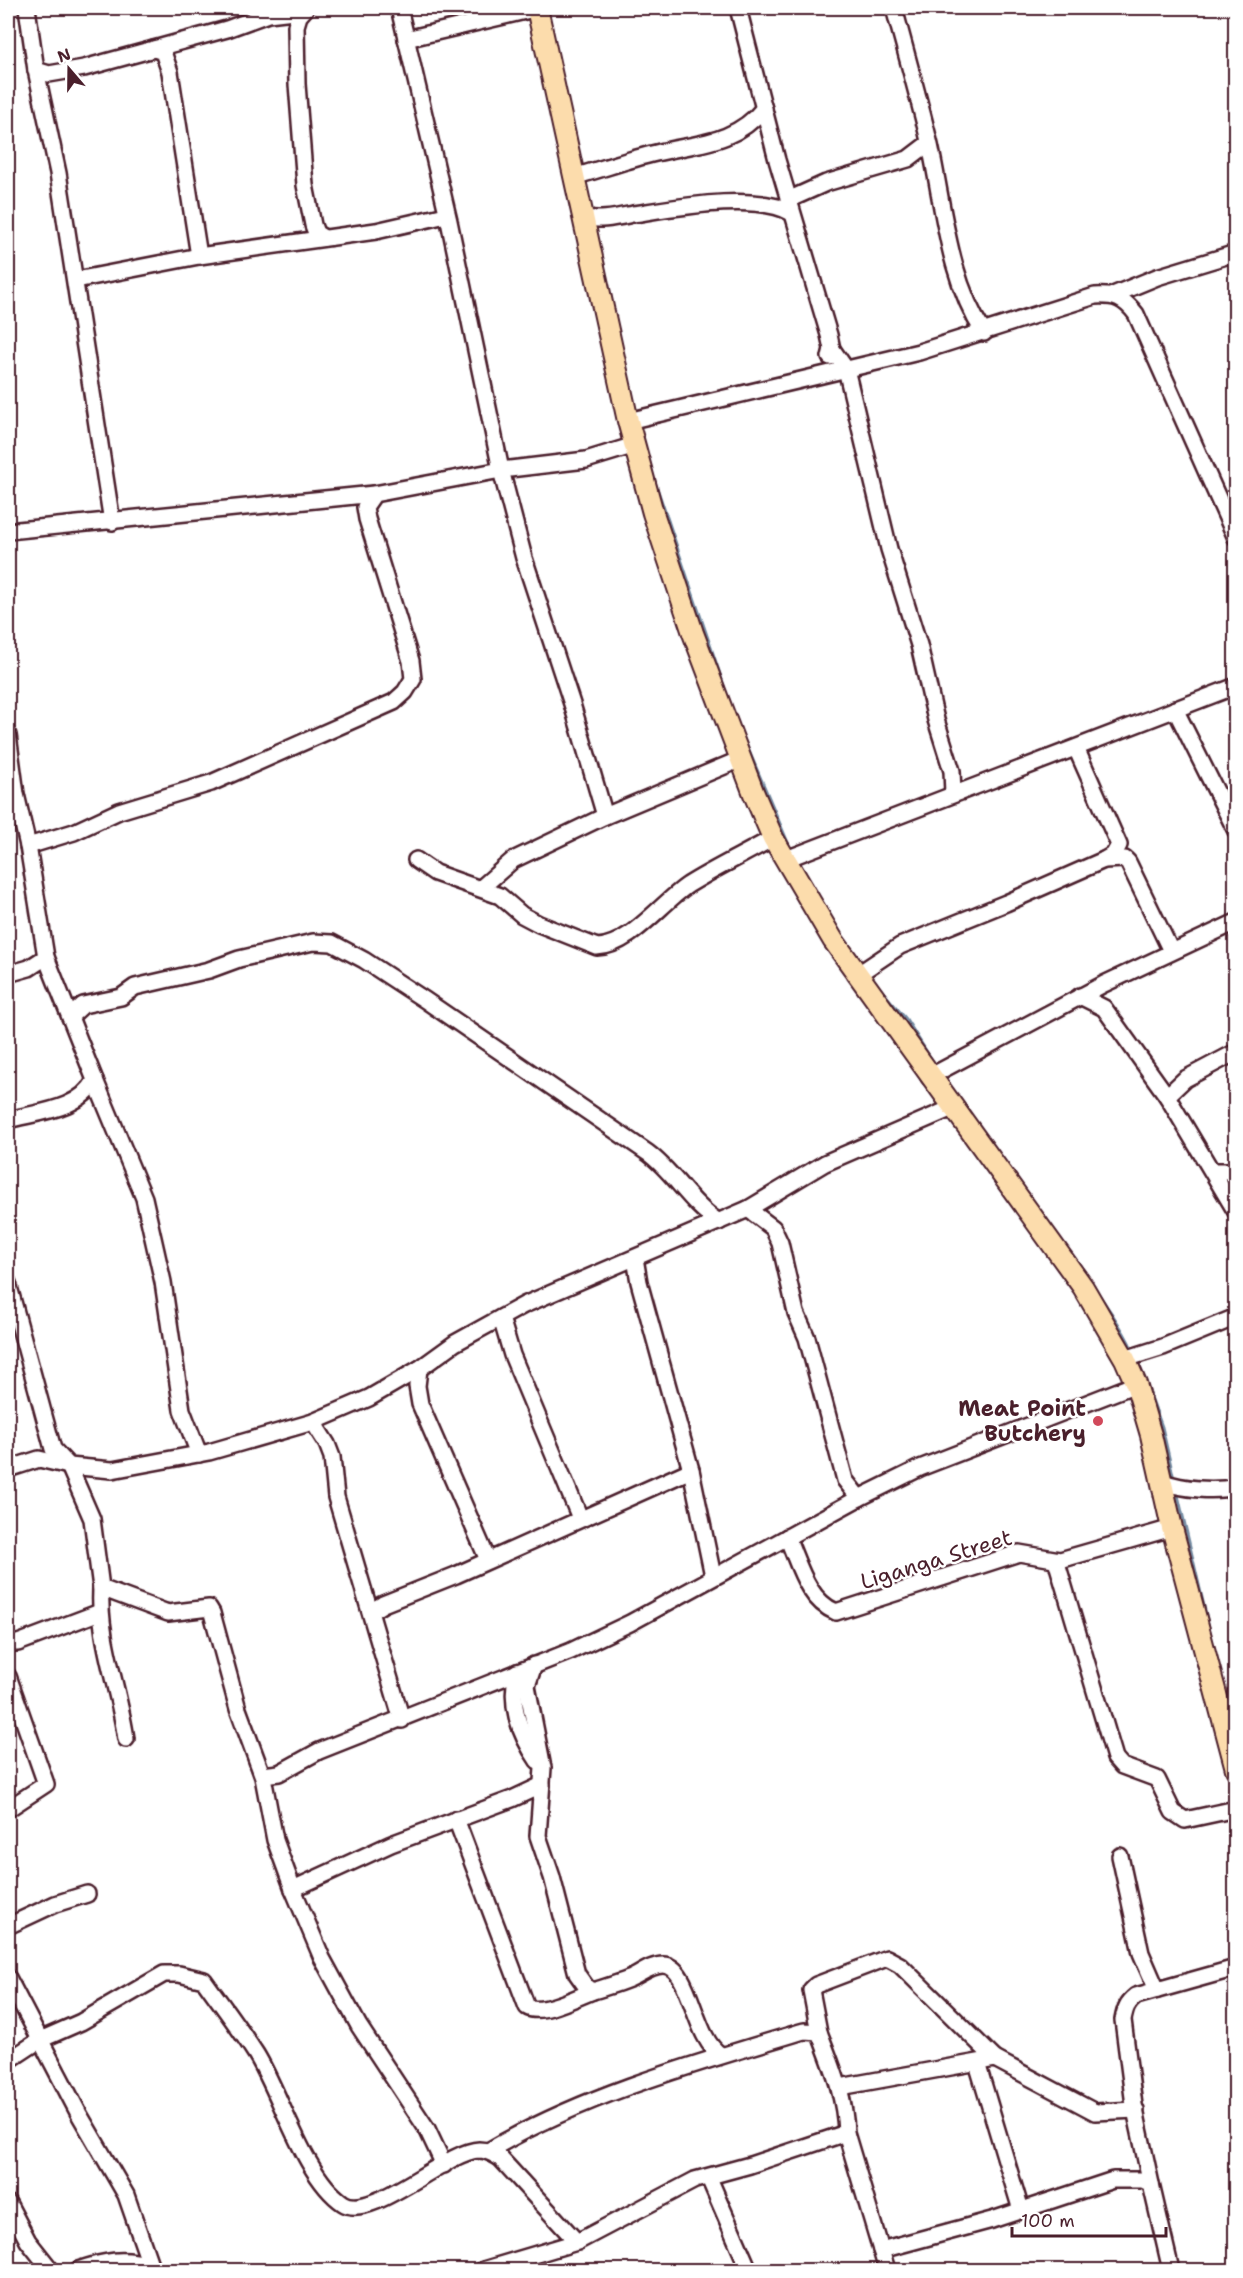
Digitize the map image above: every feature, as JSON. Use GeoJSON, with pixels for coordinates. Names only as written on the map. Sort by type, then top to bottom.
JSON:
{"type":"FeatureCollection","features":[{"type":"Feature","properties":{"kind":"main road"},"geometry":{"type":"LineString","coordinates":[[537,8],[628,421],[654,513],[693,633],[741,759],[773,838],[857,975],[1083,1287],[1125,1359],[1136,1384],[1163,1482],[1172,1528],[1236,1769]]}},
{"type":"Feature","properties":{"kind":"street"},"geometry":{"type":"LineString","coordinates":[[27,8],[36,69],[58,173],[76,280],[112,522]]}},
{"type":"Feature","properties":{"kind":"street"},"geometry":{"type":"LineString","coordinates":[[399,8],[501,470],[524,558],[572,704],[605,816]]}},
{"type":"Feature","properties":{"kind":"street"},"geometry":{"type":"LineString","coordinates":[[406,39],[537,8]]}},
{"type":"Feature","properties":{"kind":"street"},"geometry":{"type":"LineString","coordinates":[[738,8],[790,206],[832,349],[846,369],[889,549],[917,637],[936,720],[952,771],[953,793]]}},
{"type":"Feature","properties":{"kind":"street"},"geometry":{"type":"LineString","coordinates":[[894,8],[929,143],[960,286],[984,333]]}},
{"type":"Feature","properties":{"kind":"street"},"geometry":{"type":"LineString","coordinates":[[36,69],[49,74],[84,68],[227,29],[268,14],[304,9]]}},
{"type":"Feature","properties":{"kind":"street"},"geometry":{"type":"LineString","coordinates":[[304,9],[296,26],[297,84],[306,184],[313,225],[316,233],[324,238]]}},
{"type":"Feature","properties":{"kind":"street"},"geometry":{"type":"LineString","coordinates":[[154,49],[163,52],[170,72],[199,256]]}},
{"type":"Feature","properties":{"kind":"street"},"geometry":{"type":"LineString","coordinates":[[572,172],[580,175],[656,153],[705,144],[740,131],[748,126],[764,108]]}},
{"type":"Feature","properties":{"kind":"street"},"geometry":{"type":"LineString","coordinates":[[740,131],[755,132],[772,140]]}},
{"type":"Feature","properties":{"kind":"street"},"geometry":{"type":"LineString","coordinates":[[584,217],[611,218],[719,203],[790,206],[826,183],[908,159],[929,143]]}},
{"type":"Feature","properties":{"kind":"street"},"geometry":{"type":"LineString","coordinates":[[76,280],[199,256],[376,231],[446,215]]}},
{"type":"Feature","properties":{"kind":"street"},"geometry":{"type":"LineString","coordinates":[[628,421],[919,352],[1095,296],[1113,295],[1156,277],[1236,253]]}},
{"type":"Feature","properties":{"kind":"street"},"geometry":{"type":"LineString","coordinates":[[1113,295],[1129,305],[1136,315],[1236,538]]}},
{"type":"Feature","properties":{"kind":"street"},"geometry":{"type":"LineString","coordinates":[[820,376],[829,361],[832,349]]}},
{"type":"Feature","properties":{"kind":"street"},"geometry":{"type":"LineString","coordinates":[[8,531],[374,494],[501,470],[586,460],[635,445]]}},
{"type":"Feature","properties":{"kind":"street"},"geometry":{"type":"LineString","coordinates":[[28,846],[74,832],[119,811],[211,783],[394,702],[405,692],[413,679],[411,661],[365,507],[374,494]]}},
{"type":"Feature","properties":{"kind":"street"},"geometry":{"type":"LineString","coordinates":[[1221,507],[1236,501]]}},
{"type":"Feature","properties":{"kind":"street"},"geometry":{"type":"LineString","coordinates":[[784,858],[1236,686]]}},
{"type":"Feature","properties":{"kind":"street"},"geometry":{"type":"LineString","coordinates":[[1175,709],[1236,831]]}},
{"type":"Feature","properties":{"kind":"street"},"geometry":{"type":"LineString","coordinates":[[8,735],[16,794],[28,846],[46,957],[144,1198],[164,1282],[182,1410],[199,1454]]}},
{"type":"Feature","properties":{"kind":"street"},"geometry":{"type":"LineString","coordinates":[[1076,748],[1122,852],[1171,951]]}},
{"type":"Feature","properties":{"kind":"street"},"geometry":{"type":"LineString","coordinates":[[481,888],[513,860],[605,816],[741,759]]}},
{"type":"Feature","properties":{"kind":"street"},"geometry":{"type":"LineString","coordinates":[[416,860],[435,873],[500,896],[522,915],[539,924],[597,947],[605,947],[622,939],[687,886],[773,838]]}},
{"type":"Feature","properties":{"kind":"street"},"geometry":{"type":"LineString","coordinates":[[857,975],[909,941],[1006,903],[1122,852]]}},
{"type":"Feature","properties":{"kind":"street"},"geometry":{"type":"LineString","coordinates":[[929,1077],[1080,996],[1171,951],[1235,923]]}},
{"type":"Feature","properties":{"kind":"street"},"geometry":{"type":"LineString","coordinates":[[70,1017],[83,1005],[114,1000],[135,987],[209,970],[239,958],[313,942],[332,943],[364,960],[425,1000],[648,1153],[674,1174],[705,1214],[719,1222]]}},
{"type":"Feature","properties":{"kind":"street"},"geometry":{"type":"LineString","coordinates":[[8,974],[29,968],[46,957]]}},
{"type":"Feature","properties":{"kind":"street"},"geometry":{"type":"LineString","coordinates":[[1104,984],[1104,1008]]}},
{"type":"Feature","properties":{"kind":"street"},"geometry":{"type":"LineString","coordinates":[[62,995],[83,1005]]}},
{"type":"Feature","properties":{"kind":"street"},"geometry":{"type":"LineString","coordinates":[[1080,996],[1104,1008],[1167,1096],[1236,1212]]}},
{"type":"Feature","properties":{"kind":"street"},"geometry":{"type":"LineString","coordinates":[[1167,1096],[1185,1079],[1236,1052]]}},
{"type":"Feature","properties":{"kind":"street"},"geometry":{"type":"LineString","coordinates":[[8,1120],[79,1100],[90,1092],[96,1080]]}},
{"type":"Feature","properties":{"kind":"street"},"geometry":{"type":"LineString","coordinates":[[8,1469],[39,1459],[69,1466],[112,1470],[199,1454],[313,1422],[360,1403],[419,1369],[455,1343],[501,1318],[748,1209],[825,1163],[952,1108]]}},
{"type":"Feature","properties":{"kind":"street"},"geometry":{"type":"LineString","coordinates":[[1212,1171],[1236,1171]]}},
{"type":"Feature","properties":{"kind":"street"},"geometry":{"type":"LineString","coordinates":[[748,1209],[773,1228],[780,1243],[796,1313],[807,1338],[845,1480],[859,1498]]}},
{"type":"Feature","properties":{"kind":"street"},"geometry":{"type":"LineString","coordinates":[[635,1258],[639,1282],[691,1470],[713,1576]]}},
{"type":"Feature","properties":{"kind":"street"},"geometry":{"type":"LineString","coordinates":[[8,1283],[48,1435],[53,1449],[69,1466],[95,1530],[101,1588],[100,1612],[126,1739]]}},
{"type":"Feature","properties":{"kind":"street"},"geometry":{"type":"LineString","coordinates":[[1125,1359],[1163,1347],[1236,1317]]}},
{"type":"Feature","properties":{"kind":"street"},"geometry":{"type":"LineString","coordinates":[[501,1318],[512,1355],[580,1518]]}},
{"type":"Feature","properties":{"kind":"street"},"geometry":{"type":"LineString","coordinates":[[419,1369],[417,1386],[420,1404],[488,1560]]}},
{"type":"Feature","properties":{"kind":"street"},"geometry":{"type":"LineString","coordinates":[[263,1775],[279,1773],[319,1751],[571,1652],[630,1623],[859,1498],[920,1468],[1136,1384]]}},
{"type":"Feature","properties":{"kind":"street"},"geometry":{"type":"LineString","coordinates":[[313,1422],[327,1444],[332,1458],[336,1497],[372,1611],[402,1720]]}},
{"type":"Feature","properties":{"kind":"street"},"geometry":{"type":"LineString","coordinates":[[39,1459],[48,1435]]}},
{"type":"Feature","properties":{"kind":"street"},"geometry":{"type":"LineString","coordinates":[[372,1611],[382,1604],[488,1560],[691,1470]]}},
{"type":"Feature","properties":{"kind":"street"},"geometry":{"type":"LineString","coordinates":[[1163,1482],[1175,1486],[1225,1490],[1236,1487]]}},
{"type":"Feature","properties":{"kind":"street","name":"Liganga Street"},"geometry":{"type":"LineString","coordinates":[[787,1537],[813,1594],[828,1609],[836,1612],[1019,1553],[1060,1560],[1172,1528]]}},
{"type":"Feature","properties":{"kind":"street"},"geometry":{"type":"LineString","coordinates":[[1057,1563],[1115,1758],[1122,1766],[1157,1779],[1173,1812],[1185,1820],[1236,1809]]}},
{"type":"Feature","properties":{"kind":"street"},"geometry":{"type":"LineString","coordinates":[[101,1588],[168,1613],[209,1608],[238,1709],[263,1775],[274,1840],[322,1958],[358,2026],[427,2129],[444,2165]]}},
{"type":"Feature","properties":{"kind":"street"},"geometry":{"type":"LineString","coordinates":[[8,1643],[18,1643],[100,1612]]}},
{"type":"Feature","properties":{"kind":"street"},"geometry":{"type":"LineString","coordinates":[[534,1665],[527,1686],[543,1768],[537,1819],[540,1849],[552,1877],[577,1974],[587,1988],[593,1991]]}},
{"type":"Feature","properties":{"kind":"street"},"geometry":{"type":"LineString","coordinates":[[517,1672],[513,1687],[514,1709],[526,1740],[543,1768]]}},
{"type":"Feature","properties":{"kind":"street"},"geometry":{"type":"LineString","coordinates":[[8,1676],[46,1784],[8,1809]]}},
{"type":"Feature","properties":{"kind":"street"},"geometry":{"type":"LineString","coordinates":[[293,1889],[391,1844],[512,1799],[542,1785]]}},
{"type":"Feature","properties":{"kind":"street"},"geometry":{"type":"LineString","coordinates":[[456,1819],[527,2007],[532,2010],[541,2009],[628,1980],[654,1967],[664,1965],[674,1968],[682,1978],[707,2044],[721,2055]]}},
{"type":"Feature","properties":{"kind":"street"},"geometry":{"type":"LineString","coordinates":[[1120,1856],[1142,1953],[1157,1990]]}},
{"type":"Feature","properties":{"kind":"street"},"geometry":{"type":"LineString","coordinates":[[8,1926],[56,1904],[87,1894]]}},
{"type":"Feature","properties":{"kind":"street"},"geometry":{"type":"LineString","coordinates":[[887,2271],[846,2133],[845,2111],[840,2087],[819,2032],[811,1990],[816,1985],[886,1958],[900,1965],[995,2059],[1095,2112],[1136,2110]]}},
{"type":"Feature","properties":{"kind":"street"},"geometry":{"type":"LineString","coordinates":[[1171,2271],[1136,2110],[1123,2020],[1128,2002],[1136,1996],[1236,1968]]}},
{"type":"Feature","properties":{"kind":"street"},"geometry":{"type":"LineString","coordinates":[[8,2061],[40,2040],[81,2022],[164,1974],[179,1974],[204,1980],[256,2054],[303,2150],[331,2191],[345,2205],[355,2207],[373,2202],[476,2150],[488,2151],[500,2158],[577,2242]]}},
{"type":"Feature","properties":{"kind":"street"},"geometry":{"type":"LineString","coordinates":[[8,1978],[78,2114],[126,2195],[151,2268]]}},
{"type":"Feature","properties":{"kind":"street"},"geometry":{"type":"LineString","coordinates":[[488,2151],[557,2116],[633,2085],[721,2055],[804,2031],[819,2032]]}},
{"type":"Feature","properties":{"kind":"street"},"geometry":{"type":"LineString","coordinates":[[840,2087],[995,2059]]}},
{"type":"Feature","properties":{"kind":"street"},"geometry":{"type":"LineString","coordinates":[[977,2063],[1021,2210]]}},
{"type":"Feature","properties":{"kind":"street"},"geometry":{"type":"LineString","coordinates":[[483,2271],[577,2242],[694,2180],[709,2178],[846,2133]]}},
{"type":"Feature","properties":{"kind":"street"},"geometry":{"type":"LineString","coordinates":[[709,2178],[749,2271]]}},
{"type":"Feature","properties":{"kind":"street"},"geometry":{"type":"LineString","coordinates":[[881,2250],[992,2220],[1113,2180],[1143,2180],[1151,2184]]}},
{"type":"Feature","properties":{"kind":"street"},"geometry":{"type":"LineString","coordinates":[[8,2203],[28,2241],[51,2271]]}},
{"type":"Feature","properties":{"kind":"street"},"geometry":{"type":"LineString","coordinates":[[130,2259],[145,2249]]}},
{"type":"Feature","properties":{"kind":"street"},"geometry":{"type":"LineString","coordinates":[[530,2271],[536,2255]]}},
{"type":"Feature","properties":{"kind":"street"},"geometry":{"type":"LineString","coordinates":[[78,2271],[117,2259],[130,2259],[151,2268]]}},
{"type":"Feature","properties":{"kind":"waterway"},"geometry":{"type":"LineString","coordinates":[[652,473],[724,686]]}},
{"type":"Feature","properties":{"kind":"waterway"},"geometry":{"type":"LineString","coordinates":[[741,732],[792,852]]}},
{"type":"Feature","properties":{"kind":"waterway"},"geometry":{"type":"LineString","coordinates":[[878,986],[906,1019],[937,1068]]}},
{"type":"Feature","properties":{"kind":"waterway"},"geometry":{"type":"LineString","coordinates":[[1063,1244],[1080,1265],[1116,1320],[1133,1351]]}},
{"type":"Feature","properties":{"kind":"waterway"},"geometry":{"type":"LineString","coordinates":[[1137,1359],[1162,1427],[1174,1479]]}},
{"type":"Feature","properties":{"kind":"waterway"},"geometry":{"type":"LineString","coordinates":[[1177,1491],[1218,1666]]}},
{"type":"Feature","properties":{"kind":"place","name":"Meat Point Butchery"},"geometry":{"type":"Point","coordinates":[1098,1421]}}]}
